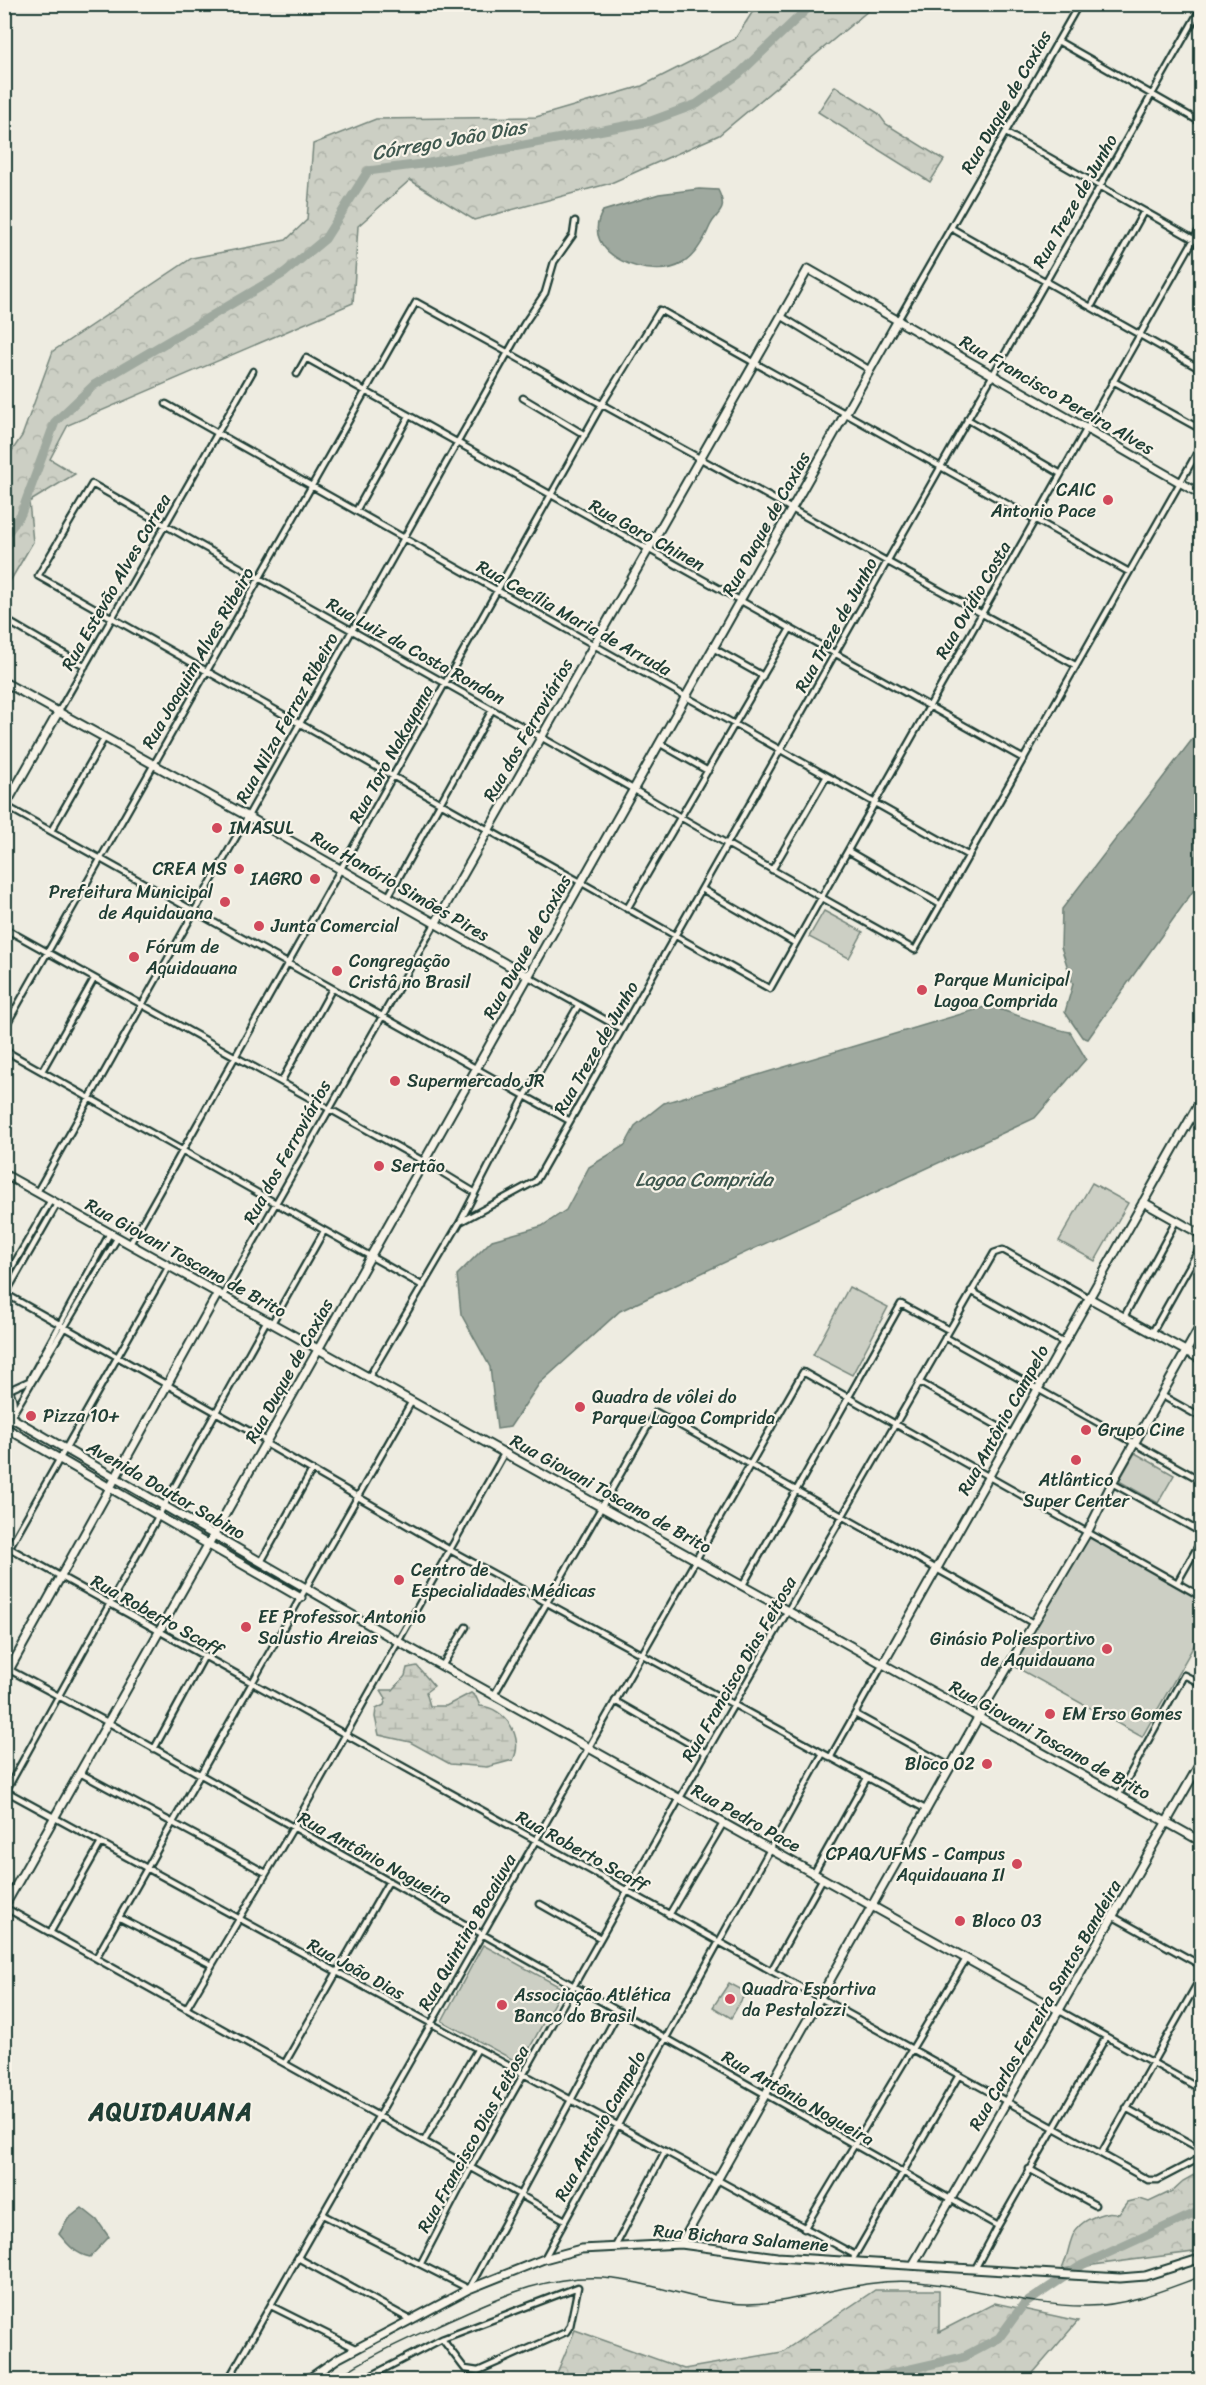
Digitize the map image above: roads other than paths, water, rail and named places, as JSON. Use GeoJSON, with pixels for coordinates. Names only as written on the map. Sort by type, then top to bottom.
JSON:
{"type":"FeatureCollection","features":[{"type":"Feature","properties":{"kind":"main road","name":"Rua dos Ferroviários"},"geometry":{"type":"LineString","coordinates":[[435,924],[808,269],[898,320]]}},
{"type":"Feature","properties":{"kind":"main road","name":"Rua Duque de Caxias"},"geometry":{"type":"LineString","coordinates":[[4,1907],[898,320]]}},
{"type":"Feature","properties":{"kind":"main road","name":"Rua Francisco Pereira Alves"},"geometry":{"type":"LineString","coordinates":[[898,320],[1202,495]]}},
{"type":"Feature","properties":{"kind":"main road","name":"Rua Honório Simões Pires"},"geometry":{"type":"LineString","coordinates":[[4,682],[247,816],[529,977]]}},
{"type":"Feature","properties":{"kind":"main road","name":"Rua Estevão Alves Correa"},"geometry":{"type":"LineString","coordinates":[[5,806],[59,711]]}},
{"type":"Feature","properties":{"kind":"main road","name":"Rua Antônio Campelo"},"geometry":{"type":"LineString","coordinates":[[883,1664],[1143,1202],[1198,1111],[1202,1098]]}},
{"type":"Feature","properties":{"kind":"main road","name":"Rua Giovani Toscano de Brito"},"geometry":{"type":"LineString","coordinates":[[4,1174],[1202,1842]]}},
{"type":"Feature","properties":{"kind":"main road"},"geometry":{"type":"LineString","coordinates":[[1143,1202],[1202,1235]]}},
{"type":"Feature","properties":{"kind":"main road","name":"Rua dos Ferroviários"},"geometry":{"type":"LineString","coordinates":[[4,1679],[7,1669],[166,1384],[221,1294]]}},
{"type":"Feature","properties":{"kind":"main road"},"geometry":{"type":"LineString","coordinates":[[1089,1298],[1202,1360]]}},
{"type":"Feature","properties":{"kind":"main road"},"geometry":{"type":"LineString","coordinates":[[681,2244],[979,1717],[1087,1533],[1112,1483],[1202,1323]]}},
{"type":"Feature","properties":{"kind":"main road"},"geometry":{"type":"LineString","coordinates":[[5,1429],[12,1416],[13,1404],[7,1387]]}},
{"type":"Feature","properties":{"kind":"main road","name":"Avenida Doutor Sabino"},"geometry":{"type":"LineString","coordinates":[[12,1416],[306,1589]]}},
{"type":"Feature","properties":{"kind":"main road","name":"Avenida Doutor Sabino"},"geometry":{"type":"LineString","coordinates":[[5,1429],[301,1598]]}},
{"type":"Feature","properties":{"kind":"main road","name":"Rua Pedro Pace"},"geometry":{"type":"LineString","coordinates":[[306,1589],[1060,2012]]}},
{"type":"Feature","properties":{"kind":"main road","name":"Rua Carlos Ferreira Santos Bandeira"},"geometry":{"type":"LineString","coordinates":[[913,2265],[1060,2012],[1202,1760]]}},
{"type":"Feature","properties":{"kind":"main road","name":"Rua Bichara Salamene"},"geometry":{"type":"LineString","coordinates":[[306,2380],[357,2349],[469,2289],[544,2259],[581,2249],[616,2245],[681,2244],[777,2258],[853,2258],[913,2265],[1120,2278],[1145,2276],[1202,2258]]}},
{"type":"Feature","properties":{"kind":"street","name":"Rua Duque de Caxias"},"geometry":{"type":"LineString","coordinates":[[898,320],[1079,4]]}},
{"type":"Feature","properties":{"kind":"street","name":"Rua Treze de Junho"},"geometry":{"type":"LineString","coordinates":[[460,1222],[536,1181],[1202,6]]}},
{"type":"Feature","properties":{"kind":"street"},"geometry":{"type":"LineString","coordinates":[[1058,41],[1202,123]]}},
{"type":"Feature","properties":{"kind":"street"},"geometry":{"type":"LineString","coordinates":[[1006,133],[1202,244]]}},
{"type":"Feature","properties":{"kind":"street"},"geometry":{"type":"LineString","coordinates":[[1091,307],[1144,212]]}},
{"type":"Feature","properties":{"kind":"street","name":"Rua Nilza Ferraz Ribeiro"},"geometry":{"type":"LineString","coordinates":[[37,1192],[524,324],[545,293],[554,262],[573,235],[575,221]]}},
{"type":"Feature","properties":{"kind":"street","name":"Rua Ovídio Costa"},"geometry":{"type":"LineString","coordinates":[[675,936],[770,989],[1202,225]]}},
{"type":"Feature","properties":{"kind":"street"},"geometry":{"type":"LineString","coordinates":[[951,228],[1202,370]]}},
{"type":"Feature","properties":{"kind":"street","name":"Rua Joaquim Alves Ribeiro"},"geometry":{"type":"LineString","coordinates":[[4,1029],[416,302],[509,352]]}},
{"type":"Feature","properties":{"kind":"street","name":"Rua Toro Nakayama"},"geometry":{"type":"LineString","coordinates":[[130,1244],[602,404],[660,310],[754,363]]}},
{"type":"Feature","properties":{"kind":"street"},"geometry":{"type":"LineString","coordinates":[[781,316],[870,369]]}},
{"type":"Feature","properties":{"kind":"street"},"geometry":{"type":"LineString","coordinates":[[509,352],[1076,665]]}},
{"type":"Feature","properties":{"kind":"street","name":"Rua Goro Chinen"},"geometry":{"type":"LineString","coordinates":[[297,374],[306,358],[739,602],[1024,759]]}},
{"type":"Feature","properties":{"kind":"street"},"geometry":{"type":"LineString","coordinates":[[754,363],[1129,572]]}},
{"type":"Feature","properties":{"kind":"street","name":"Rua Estevão Alves Correa"},"geometry":{"type":"LineString","coordinates":[[59,711],[254,371]]}},
{"type":"Feature","properties":{"kind":"street"},"geometry":{"type":"LineString","coordinates":[[1113,381],[1202,430]]}},
{"type":"Feature","properties":{"kind":"street"},"geometry":{"type":"LineString","coordinates":[[522,398],[585,435]]}},
{"type":"Feature","properties":{"kind":"street","name":"Rua Cecília Maria de Arruda"},"geometry":{"type":"LineString","coordinates":[[166,404],[969,856]]}},
{"type":"Feature","properties":{"kind":"street"},"geometry":{"type":"LineString","coordinates":[[356,511],[409,416]]}},
{"type":"Feature","properties":{"kind":"street"},"geometry":{"type":"LineString","coordinates":[[967,419],[1060,474]]}},
{"type":"Feature","properties":{"kind":"street"},"geometry":{"type":"LineString","coordinates":[[848,851],[941,905],[1202,444]]}},
{"type":"Feature","properties":{"kind":"street","name":"Rua Luiz da Costa Rondon"},"geometry":{"type":"LineString","coordinates":[[112,618],[38,576],[92,484],[542,737],[915,951],[941,905]]}},
{"type":"Feature","properties":{"kind":"street"},"geometry":{"type":"LineString","coordinates":[[112,618],[675,936]]}},
{"type":"Feature","properties":{"kind":"street"},"geometry":{"type":"LineString","coordinates":[[11,623],[85,666]]}},
{"type":"Feature","properties":{"kind":"street"},"geometry":{"type":"LineString","coordinates":[[627,909],[790,629]]}},
{"type":"Feature","properties":{"kind":"street"},"geometry":{"type":"LineString","coordinates":[[713,648],[763,675]]}},
{"type":"Feature","properties":{"kind":"street"},"geometry":{"type":"LineString","coordinates":[[388,897],[492,710]]}},
{"type":"Feature","properties":{"kind":"street"},"geometry":{"type":"LineString","coordinates":[[51,831],[105,737]]}},
{"type":"Feature","properties":{"kind":"street"},"geometry":{"type":"LineString","coordinates":[[659,743],[708,771]]}},
{"type":"Feature","properties":{"kind":"street"},"geometry":{"type":"LineString","coordinates":[[772,870],[827,776]]}},
{"type":"Feature","properties":{"kind":"street"},"geometry":{"type":"LineString","coordinates":[[5,806],[570,1121]]}},
{"type":"Feature","properties":{"kind":"street"},"geometry":{"type":"LineString","coordinates":[[702,889],[795,943]]}},
{"type":"Feature","properties":{"kind":"street","name":"Rua dos Ferroviários"},"geometry":{"type":"LineString","coordinates":[[221,1294],[276,1204],[435,924]]}},
{"type":"Feature","properties":{"kind":"street"},"geometry":{"type":"LineString","coordinates":[[4,928],[329,1108],[474,1192]]}},
{"type":"Feature","properties":{"kind":"street","name":"Rua Honório Simões Pires"},"geometry":{"type":"LineString","coordinates":[[529,977],[622,1029]]}},
{"type":"Feature","properties":{"kind":"street"},"geometry":{"type":"LineString","coordinates":[[42,1071],[94,979]]}},
{"type":"Feature","properties":{"kind":"street"},"geometry":{"type":"LineString","coordinates":[[281,1082],[332,989]]}},
{"type":"Feature","properties":{"kind":"street"},"geometry":{"type":"LineString","coordinates":[[369,1377],[460,1222],[525,1096],[578,1006]]}},
{"type":"Feature","properties":{"kind":"street"},"geometry":{"type":"LineString","coordinates":[[4,1050],[423,1286]]}},
{"type":"Feature","properties":{"kind":"street"},"geometry":{"type":"LineString","coordinates":[[4,1281],[54,1202]]}},
{"type":"Feature","properties":{"kind":"street"},"geometry":{"type":"LineString","coordinates":[[54,1202],[5,1294],[166,1384],[450,1550],[822,1755],[927,1810]]}},
{"type":"Feature","properties":{"kind":"street"},"geometry":{"type":"LineString","coordinates":[[1124,1317],[1176,1221]]}},
{"type":"Feature","properties":{"kind":"street"},"geometry":{"type":"LineString","coordinates":[[5,1790],[216,1413],[324,1231]]}},
{"type":"Feature","properties":{"kind":"street"},"geometry":{"type":"LineString","coordinates":[[7,1387],[29,1381],[110,1233]]}},
{"type":"Feature","properties":{"kind":"street"},"geometry":{"type":"LineString","coordinates":[[12,1416],[118,1237]]}},
{"type":"Feature","properties":{"kind":"street"},"geometry":{"type":"LineString","coordinates":[[1152,1333],[1202,1244]]}},
{"type":"Feature","properties":{"kind":"street","name":"Rua Francisco Dias Feitosa"},"geometry":{"type":"LineString","coordinates":[[421,2263],[471,2167],[600,1938],[994,1253],[1000,1250],[1089,1298]]}},
{"type":"Feature","properties":{"kind":"street"},"geometry":{"type":"LineString","coordinates":[[4,1557],[58,1458],[169,1266]]}},
{"type":"Feature","properties":{"kind":"street"},"geometry":{"type":"LineString","coordinates":[[971,1291],[1064,1343]]}},
{"type":"Feature","properties":{"kind":"street"},"geometry":{"type":"LineString","coordinates":[[743,1585],[798,1491],[901,1304],[949,1330]]}},
{"type":"Feature","properties":{"kind":"street"},"geometry":{"type":"LineString","coordinates":[[945,1337],[1202,1481]]}},
{"type":"Feature","properties":{"kind":"street","name":"Rua Quintino Bocaiuva"},"geometry":{"type":"LineString","coordinates":[[228,2380],[323,2215],[377,2115],[803,1372],[850,1398]]}},
{"type":"Feature","properties":{"kind":"street"},"geometry":{"type":"LineString","coordinates":[[919,1382],[1012,1434]]}},
{"type":"Feature","properties":{"kind":"street"},"geometry":{"type":"LineString","coordinates":[[1161,1395],[1202,1418]]}},
{"type":"Feature","properties":{"kind":"street"},"geometry":{"type":"LineString","coordinates":[[850,1398],[1202,1598]]}},
{"type":"Feature","properties":{"kind":"street"},"geometry":{"type":"LineString","coordinates":[[96,1958],[412,1401]]}},
{"type":"Feature","properties":{"kind":"street"},"geometry":{"type":"LineString","coordinates":[[494,1695],[656,1412],[1033,1623]]}},
{"type":"Feature","properties":{"kind":"street"},"geometry":{"type":"LineString","coordinates":[[186,2009],[293,1828],[506,1452]]}},
{"type":"Feature","properties":{"kind":"street"},"geometry":{"type":"LineString","coordinates":[[261,1562],[312,1470]]}},
{"type":"Feature","properties":{"kind":"street"},"geometry":{"type":"LineString","coordinates":[[1112,1483],[1202,1533]]}},
{"type":"Feature","properties":{"kind":"street"},"geometry":{"type":"LineString","coordinates":[[1176,1583],[1202,1539]]}},
{"type":"Feature","properties":{"kind":"street","name":"Rua Roberto Scaff"},"geometry":{"type":"LineString","coordinates":[[4,1545],[1148,2180],[1158,2180],[1202,2157]]}},
{"type":"Feature","properties":{"kind":"street"},"geometry":{"type":"LineString","coordinates":[[442,1666],[466,1627]]}},
{"type":"Feature","properties":{"kind":"street"},"geometry":{"type":"LineString","coordinates":[[154,1749],[204,1657]]}},
{"type":"Feature","properties":{"kind":"street","name":"Rua Antônio Campelo"},"geometry":{"type":"LineString","coordinates":[[830,1758],[883,1664]]}},
{"type":"Feature","properties":{"kind":"street","name":"Rua Antônio Nogueira"},"geometry":{"type":"LineString","coordinates":[[7,1669],[108,1723],[482,1933],[998,2226]]}},
{"type":"Feature","properties":{"kind":"street"},"geometry":{"type":"LineString","coordinates":[[1118,1796],[1184,1675],[1202,1684]]}},
{"type":"Feature","properties":{"kind":"street"},"geometry":{"type":"LineString","coordinates":[[615,1701],[706,1753]]}},
{"type":"Feature","properties":{"kind":"street"},"geometry":{"type":"LineString","coordinates":[[855,1714],[951,1767]]}},
{"type":"Feature","properties":{"kind":"street","name":"Rua Antônio Campelo"},"geometry":{"type":"LineString","coordinates":[[544,2259],[822,1755]]}},
{"type":"Feature","properties":{"kind":"street"},"geometry":{"type":"LineString","coordinates":[[80,1773],[266,1873]]}},
{"type":"Feature","properties":{"kind":"street"},"geometry":{"type":"LineString","coordinates":[[1193,1775],[1202,1779]]}},
{"type":"Feature","properties":{"kind":"street"},"geometry":{"type":"LineString","coordinates":[[814,1873],[867,1778]]}},
{"type":"Feature","properties":{"kind":"street","name":"Rua João Dias"},"geometry":{"type":"LineString","coordinates":[[5,1790],[853,2258]]}},
{"type":"Feature","properties":{"kind":"street"},"geometry":{"type":"LineString","coordinates":[[669,1915],[724,1822]]}},
{"type":"Feature","properties":{"kind":"street"},"geometry":{"type":"LineString","coordinates":[[50,1933],[101,1844]]}},
{"type":"Feature","properties":{"kind":"street"},"geometry":{"type":"LineString","coordinates":[[771,1971],[823,1878]]}},
{"type":"Feature","properties":{"kind":"street"},"geometry":{"type":"LineString","coordinates":[[285,2063],[389,1881]]}},
{"type":"Feature","properties":{"kind":"street"},"geometry":{"type":"LineString","coordinates":[[540,1904],[600,1938]]}},
{"type":"Feature","properties":{"kind":"street"},"geometry":{"type":"LineString","coordinates":[[4,1907],[565,2220]]}},
{"type":"Feature","properties":{"kind":"street"},"geometry":{"type":"LineString","coordinates":[[1114,1917],[1202,1966]]}},
{"type":"Feature","properties":{"kind":"street"},"geometry":{"type":"LineString","coordinates":[[120,1918],[212,1965]]}},
{"type":"Feature","properties":{"kind":"street"},"geometry":{"type":"LineString","coordinates":[[804,2229],[966,1959]]}},
{"type":"Feature","properties":{"kind":"street"},"geometry":{"type":"LineString","coordinates":[[1101,2154],[1202,1975]]}},
{"type":"Feature","properties":{"kind":"street"},"geometry":{"type":"LineString","coordinates":[[323,2215],[469,2289],[619,2011]]}},
{"type":"Feature","properties":{"kind":"street","name":"Rua Pedro Pace"},"geometry":{"type":"LineString","coordinates":[[1060,2012],[1202,2090]]}},
{"type":"Feature","properties":{"kind":"street"},"geometry":{"type":"LineString","coordinates":[[975,2269],[1029,2169],[1106,2037]]}},
{"type":"Feature","properties":{"kind":"street"},"geometry":{"type":"LineString","coordinates":[[424,2141],[477,2050]]}},
{"type":"Feature","properties":{"kind":"street"},"geometry":{"type":"LineString","coordinates":[[853,2258],[959,2075]]}},
{"type":"Feature","properties":{"kind":"street"},"geometry":{"type":"LineString","coordinates":[[1126,2108],[1202,2150]]}},
{"type":"Feature","properties":{"kind":"street"},"geometry":{"type":"LineString","coordinates":[[616,2245],[664,2153]]}},
{"type":"Feature","properties":{"kind":"street"},"geometry":{"type":"LineString","coordinates":[[1029,2169],[1095,2205]]}},
{"type":"Feature","properties":{"kind":"street"},"geometry":{"type":"LineString","coordinates":[[298,2258],[411,2320]]}},
{"type":"Feature","properties":{"kind":"street"},"geometry":{"type":"LineString","coordinates":[[363,2380],[442,2339],[578,2287],[577,2299],[566,2332],[478,2371],[465,2369],[442,2339]]}},
{"type":"Feature","properties":{"kind":"street"},"geometry":{"type":"LineString","coordinates":[[271,2306],[357,2349]]}},
{"type":"Feature","properties":{"kind":"water"},"geometry":{"type":"Polygon","coordinates":[[[699,189],[718,190],[722,207],[699,247],[683,263],[670,268],[637,267],[621,261],[608,252],[600,240],[597,226],[603,211],[659,194],[699,189]]]}},
{"type":"Feature","properties":{"kind":"water"},"geometry":{"type":"Polygon","coordinates":[[[1201,728],[1201,880],[1088,1039],[1082,1037],[1065,1012],[1073,984],[1061,947],[1062,909],[1201,728]]]}},
{"type":"Feature","properties":{"kind":"water","name":"Lagoa Comprida"},"geometry":{"type":"Polygon","coordinates":[[[988,1006],[1070,1032],[1086,1059],[1035,1118],[620,1311],[539,1384],[510,1427],[497,1429],[490,1367],[461,1314],[457,1275],[492,1240],[542,1226],[566,1210],[589,1167],[625,1145],[636,1125],[664,1103],[988,1006]]]}},
{"type":"Feature","properties":{"kind":"water"},"geometry":{"type":"Polygon","coordinates":[[[82,2208],[97,2220],[109,2237],[90,2257],[73,2249],[59,2234],[68,2219],[82,2208]]]}},
{"type":"Feature","properties":{"kind":"waterway","name":"Córrego João Dias"},"geometry":{"type":"LineString","coordinates":[[4,538],[21,514],[55,422],[94,385],[284,273],[325,239],[368,171],[429,163],[651,121],[697,104],[739,74],[812,4]]}},
{"type":"Feature","properties":{"kind":"waterway"},"geometry":{"type":"LineString","coordinates":[[863,2380],[963,2357],[999,2338],[1023,2305],[1082,2265],[1202,2210]]}},
{"type":"Feature","properties":{"kind":"railway"},"geometry":{"type":"LineString","coordinates":[[334,2380],[384,2350],[480,2306],[523,2289],[567,2279],[614,2279],[714,2301],[748,2304],[769,2303],[854,2286],[897,2281],[939,2285],[1045,2303],[1088,2306],[1132,2300],[1202,2276]]}},
{"type":"Feature","properties":{"kind":"place","name":"CAIC Antonio Pace"},"geometry":{"type":"Point","coordinates":[1108,500]}},
{"type":"Feature","properties":{"kind":"place","name":"IMASUL"},"geometry":{"type":"Point","coordinates":[217,828]}},
{"type":"Feature","properties":{"kind":"place","name":"CREA MS"},"geometry":{"type":"Point","coordinates":[239,869]}},
{"type":"Feature","properties":{"kind":"place","name":"IAGRO"},"geometry":{"type":"Point","coordinates":[315,879]}},
{"type":"Feature","properties":{"kind":"place","name":"Prefeitura Municipal de Aquidauana"},"geometry":{"type":"Point","coordinates":[225,902]}},
{"type":"Feature","properties":{"kind":"place","name":"Junta Comercial"},"geometry":{"type":"Point","coordinates":[259,926]}},
{"type":"Feature","properties":{"kind":"place","name":"Fórum de Aquidauana"},"geometry":{"type":"Point","coordinates":[134,957]}},
{"type":"Feature","properties":{"kind":"place","name":"Congregação Cristâ no Brasil"},"geometry":{"type":"Point","coordinates":[337,971]}},
{"type":"Feature","properties":{"kind":"place","name":"Parque Municipal Lagoa Comprida"},"geometry":{"type":"Point","coordinates":[922,990]}},
{"type":"Feature","properties":{"kind":"place","name":"Supermercado JR"},"geometry":{"type":"Point","coordinates":[395,1081]}},
{"type":"Feature","properties":{"kind":"place","name":"Sertão"},"geometry":{"type":"Point","coordinates":[379,1166]}},
{"type":"Feature","properties":{"kind":"place","name":"Quadra de vôlei do Parque Lagoa Comprida"},"geometry":{"type":"Point","coordinates":[580,1407]}},
{"type":"Feature","properties":{"kind":"place","name":"Pizza 10+"},"geometry":{"type":"Point","coordinates":[31,1416]}},
{"type":"Feature","properties":{"kind":"place","name":"Grupo Cine"},"geometry":{"type":"Point","coordinates":[1086,1430]}},
{"type":"Feature","properties":{"kind":"place","name":"Atlântico Super Center"},"geometry":{"type":"Point","coordinates":[1076,1460]}},
{"type":"Feature","properties":{"kind":"place","name":"Centro de Especialidades Médicas"},"geometry":{"type":"Point","coordinates":[399,1580]}},
{"type":"Feature","properties":{"kind":"place","name":"EE Professor Antonio Salustio Areias"},"geometry":{"type":"Point","coordinates":[246,1627]}},
{"type":"Feature","properties":{"kind":"place","name":"Ginásio Poliesportivo de Aquidauana"},"geometry":{"type":"Point","coordinates":[1107,1649]}},
{"type":"Feature","properties":{"kind":"place","name":"EM Erso Gomes"},"geometry":{"type":"Point","coordinates":[1050,1714]}},
{"type":"Feature","properties":{"kind":"place","name":"Bloco 02"},"geometry":{"type":"Point","coordinates":[987,1764]}},
{"type":"Feature","properties":{"kind":"place","name":"CPAQ/UFMS - Campus Aquidauana II"},"geometry":{"type":"Point","coordinates":[1017,1864]}},
{"type":"Feature","properties":{"kind":"place","name":"Bloco 03"},"geometry":{"type":"Point","coordinates":[960,1921]}},
{"type":"Feature","properties":{"kind":"place","name":"Quadra Esportiva da Pestalozzi"},"geometry":{"type":"Point","coordinates":[730,1999]}},
{"type":"Feature","properties":{"kind":"place","name":"Associação Atlética Banco do Brasil"},"geometry":{"type":"Point","coordinates":[502,2005]}},
{"type":"Feature","properties":{"kind":"district","name":"AQUIDAUANA"},"geometry":{"type":"Point","coordinates":[171,2112]}}]}
